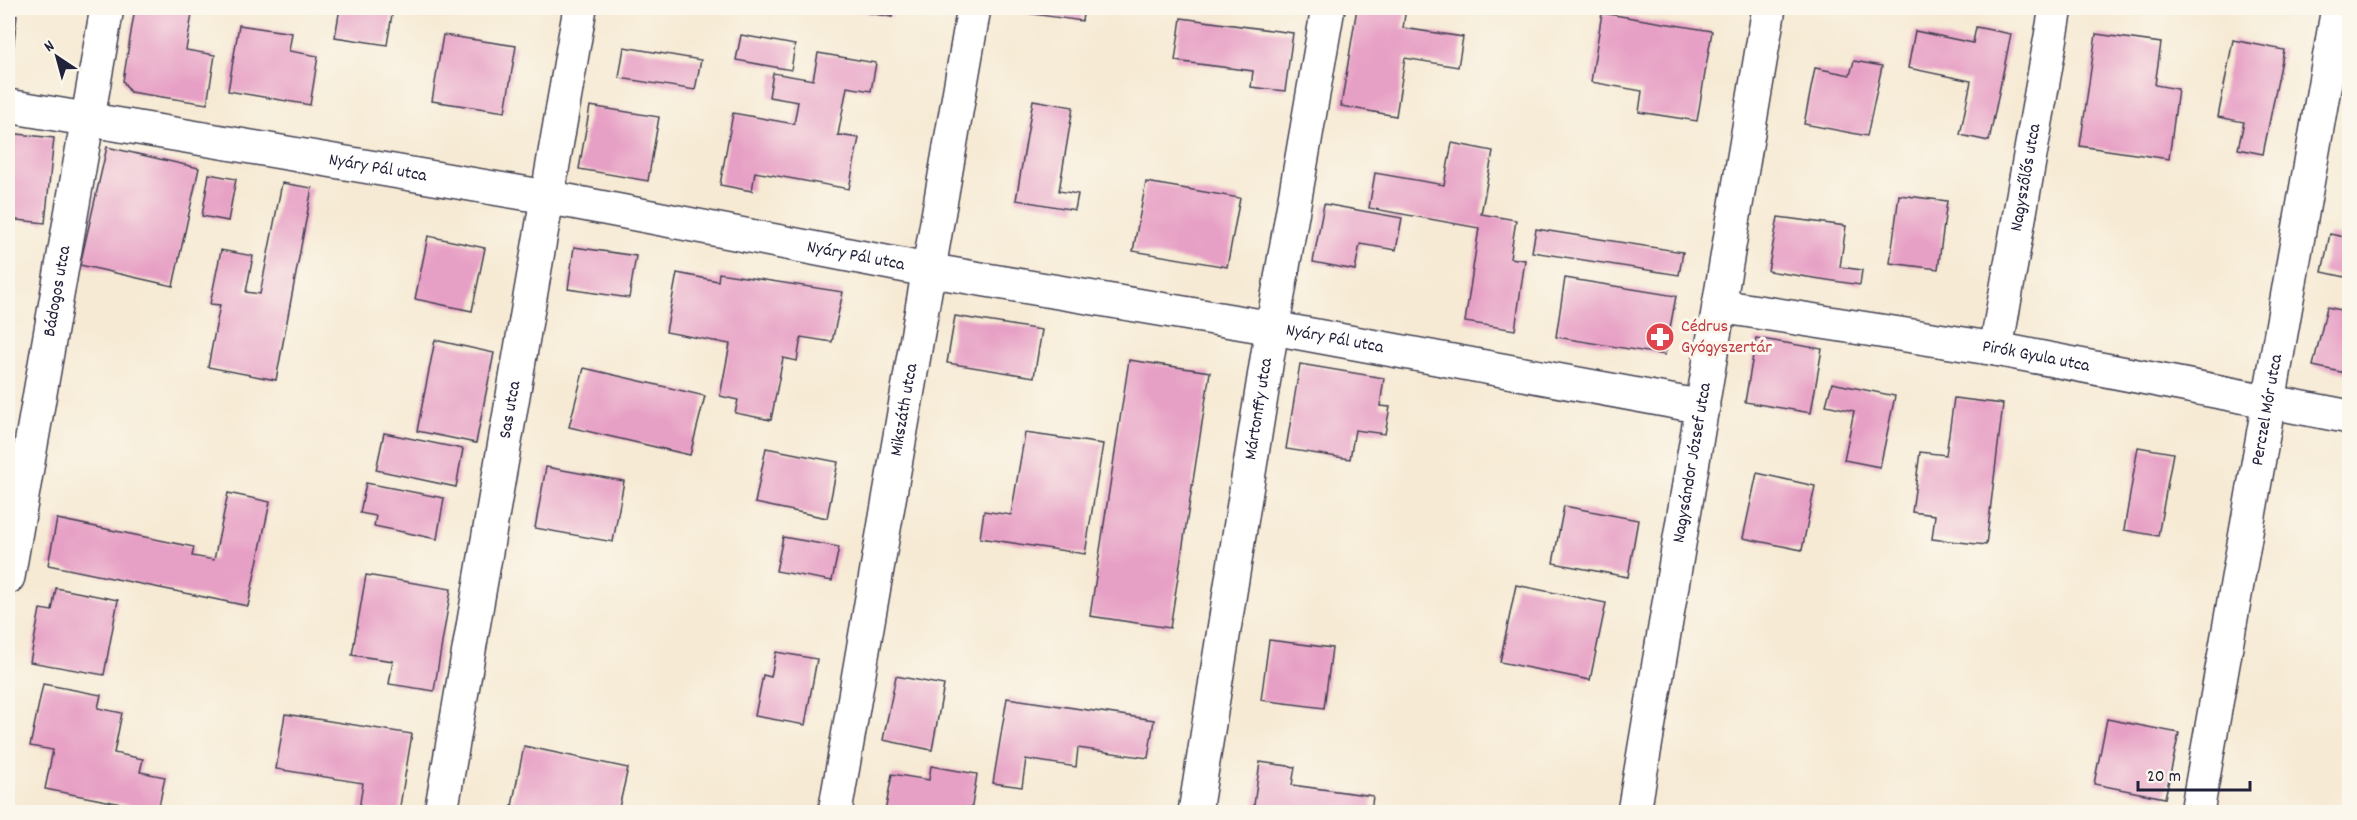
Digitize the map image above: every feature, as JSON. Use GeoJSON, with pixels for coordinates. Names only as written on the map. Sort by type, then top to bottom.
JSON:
{"type":"FeatureCollection","features":[{"type":"Feature","properties":{"kind":"street","name":"Bádogos utca"},"geometry":{"type":"LineString","coordinates":[[8,577],[107,8]]}},
{"type":"Feature","properties":{"kind":"street","name":"Sas utca"},"geometry":{"type":"LineString","coordinates":[[441,813],[580,8]]}},
{"type":"Feature","properties":{"kind":"street","name":"Mikszáth utca"},"geometry":{"type":"LineString","coordinates":[[835,813],[974,8]]}},
{"type":"Feature","properties":{"kind":"street","name":"Mártonffy utca"},"geometry":{"type":"LineString","coordinates":[[1196,813],[1273,328],[1328,8]]}},
{"type":"Feature","properties":{"kind":"street","name":"Nagysándor József utca"},"geometry":{"type":"LineString","coordinates":[[1634,813],[1769,8]]}},
{"type":"Feature","properties":{"kind":"street","name":"Nagyszőlős utca"},"geometry":{"type":"LineString","coordinates":[[1996,349],[2056,8]]}},
{"type":"Feature","properties":{"kind":"street","name":"Perczel Mór utca"},"geometry":{"type":"LineString","coordinates":[[2197,813],[2337,8]]}},
{"type":"Feature","properties":{"kind":"street","name":"Nyáry Pál utca"},"geometry":{"type":"LineString","coordinates":[[8,106],[86,121],[547,197],[927,270],[1273,328],[1703,407]]}},
{"type":"Feature","properties":{"kind":"street","name":"Pirók Gyula utca"},"geometry":{"type":"LineString","coordinates":[[1719,306],[1996,349],[2349,417]]}},
{"type":"Feature","properties":{"kind":"building"},"geometry":{"type":"Polygon","coordinates":[[[135,8],[193,8],[186,50],[215,55],[207,104],[130,92],[123,81],[135,8]]]}},
{"type":"Feature","properties":{"kind":"building"},"geometry":{"type":"Polygon","coordinates":[[[340,8],[393,8],[387,45],[335,37],[340,8]]]}},
{"type":"Feature","properties":{"kind":"building"},"geometry":{"type":"Polygon","coordinates":[[[842,8],[893,8],[892,17],[842,8]]]}},
{"type":"Feature","properties":{"kind":"building"},"geometry":{"type":"Polygon","coordinates":[[[1020,8],[1084,8],[1082,21],[1019,12],[1020,8]]]}},
{"type":"Feature","properties":{"kind":"building"},"geometry":{"type":"Polygon","coordinates":[[[1357,8],[1406,8],[1403,28],[1463,37],[1458,67],[1405,58],[1396,116],[1341,106],[1357,8]]]}},
{"type":"Feature","properties":{"kind":"building"},"geometry":{"type":"Polygon","coordinates":[[[1602,13],[1712,31],[1697,121],[1639,112],[1642,91],[1591,82],[1602,13]]]}},
{"type":"Feature","properties":{"kind":"building"},"geometry":{"type":"Polygon","coordinates":[[[8,15],[17,16],[11,67],[8,66],[8,15]]]}},
{"type":"Feature","properties":{"kind":"building"},"geometry":{"type":"Polygon","coordinates":[[[1181,18],[1293,33],[1285,91],[1251,87],[1253,71],[1175,61],[1181,18]]]}},
{"type":"Feature","properties":{"kind":"building"},"geometry":{"type":"Polygon","coordinates":[[[239,25],[292,33],[289,51],[318,56],[310,105],[228,91],[239,25]]]}},
{"type":"Feature","properties":{"kind":"building"},"geometry":{"type":"Polygon","coordinates":[[[1976,27],[2011,34],[1989,141],[1960,135],[1971,81],[1908,68],[1915,31],[1973,43],[1976,27]]]}},
{"type":"Feature","properties":{"kind":"building"},"geometry":{"type":"Polygon","coordinates":[[[2096,34],[2161,43],[2155,85],[2178,89],[2169,159],[2080,146],[2096,34]]]}},
{"type":"Feature","properties":{"kind":"building"},"geometry":{"type":"Polygon","coordinates":[[[443,35],[516,46],[505,112],[432,101],[443,35]]]}},
{"type":"Feature","properties":{"kind":"building"},"geometry":{"type":"Polygon","coordinates":[[[741,35],[795,45],[791,70],[736,60],[741,35]]]}},
{"type":"Feature","properties":{"kind":"building"},"geometry":{"type":"Polygon","coordinates":[[[2233,40],[2284,50],[2263,154],[2238,149],[2244,122],[2218,117],[2233,40]]]}},
{"type":"Feature","properties":{"kind":"building"},"geometry":{"type":"Polygon","coordinates":[[[624,47],[701,60],[695,90],[619,78],[624,47]]]}},
{"type":"Feature","properties":{"kind":"building"},"geometry":{"type":"Polygon","coordinates":[[[818,53],[876,63],[871,91],[847,87],[838,135],[859,138],[849,189],[755,172],[752,191],[720,185],[733,113],[794,124],[798,102],[769,97],[773,73],[813,80],[818,53]]]}},
{"type":"Feature","properties":{"kind":"building"},"geometry":{"type":"Polygon","coordinates":[[[1854,61],[1882,66],[1867,136],[1804,124],[1815,68],[1850,75],[1854,61]]]}},
{"type":"Feature","properties":{"kind":"building"},"geometry":{"type":"Polygon","coordinates":[[[1033,100],[1073,107],[1059,191],[1078,194],[1075,210],[1016,200],[1033,100]]]}},
{"type":"Feature","properties":{"kind":"building"},"geometry":{"type":"Polygon","coordinates":[[[590,106],[659,117],[648,181],[579,169],[590,106]]]}},
{"type":"Feature","properties":{"kind":"building"},"geometry":{"type":"Polygon","coordinates":[[[8,133],[54,138],[45,223],[8,219],[8,133]]]}},
{"type":"Feature","properties":{"kind":"building"},"geometry":{"type":"Polygon","coordinates":[[[1452,143],[1493,151],[1481,214],[1516,220],[1510,258],[1525,260],[1515,330],[1465,322],[1479,228],[1369,208],[1375,173],[1444,185],[1452,143]]]}},
{"type":"Feature","properties":{"kind":"building"},"geometry":{"type":"Polygon","coordinates":[[[107,147],[199,168],[173,286],[80,265],[107,147]]]}},
{"type":"Feature","properties":{"kind":"building"},"geometry":{"type":"Polygon","coordinates":[[[209,174],[236,179],[228,221],[202,216],[209,174]]]}},
{"type":"Feature","properties":{"kind":"building"},"geometry":{"type":"Polygon","coordinates":[[[1146,182],[1240,198],[1227,267],[1133,251],[1146,182]]]}},
{"type":"Feature","properties":{"kind":"building"},"geometry":{"type":"Polygon","coordinates":[[[282,183],[312,188],[276,380],[208,367],[220,305],[210,304],[221,250],[253,256],[246,292],[260,294],[282,183]]]}},
{"type":"Feature","properties":{"kind":"building"},"geometry":{"type":"Polygon","coordinates":[[[1899,195],[1947,201],[1938,269],[1890,263],[1899,195]]]}},
{"type":"Feature","properties":{"kind":"building"},"geometry":{"type":"Polygon","coordinates":[[[1324,204],[1402,218],[1396,250],[1360,244],[1355,270],[1313,262],[1324,204]]]}},
{"type":"Feature","properties":{"kind":"building"},"geometry":{"type":"Polygon","coordinates":[[[1778,217],[1846,226],[1840,267],[1862,270],[1860,285],[1768,271],[1778,217]]]}},
{"type":"Feature","properties":{"kind":"building"},"geometry":{"type":"Polygon","coordinates":[[[1536,229],[1683,252],[1679,275],[1532,252],[1536,229]]]}},
{"type":"Feature","properties":{"kind":"building"},"geometry":{"type":"Polygon","coordinates":[[[2330,234],[2350,238],[2350,278],[2322,272],[2330,234]]]}},
{"type":"Feature","properties":{"kind":"building"},"geometry":{"type":"Polygon","coordinates":[[[428,236],[485,248],[472,311],[415,299],[428,236]]]}},
{"type":"Feature","properties":{"kind":"building"},"geometry":{"type":"Polygon","coordinates":[[[574,247],[636,256],[629,298],[568,289],[574,247]]]}},
{"type":"Feature","properties":{"kind":"building"},"geometry":{"type":"Polygon","coordinates":[[[677,273],[718,281],[719,273],[843,292],[832,342],[801,337],[797,361],[783,358],[771,420],[735,413],[738,400],[720,396],[730,344],[666,332],[677,273]]]}},
{"type":"Feature","properties":{"kind":"building"},"geometry":{"type":"Polygon","coordinates":[[[1565,278],[1676,296],[1665,355],[1556,337],[1565,278]]]}},
{"type":"Feature","properties":{"kind":"building"},"geometry":{"type":"Polygon","coordinates":[[[2327,307],[2350,312],[2350,374],[2313,366],[2327,307]]]}},
{"type":"Feature","properties":{"kind":"building"},"geometry":{"type":"Polygon","coordinates":[[[955,316],[1042,330],[1034,377],[947,363],[955,316]]]}},
{"type":"Feature","properties":{"kind":"building"},"geometry":{"type":"Polygon","coordinates":[[[1756,338],[1822,349],[1811,413],[1745,402],[1756,338]]]}},
{"type":"Feature","properties":{"kind":"building"},"geometry":{"type":"Polygon","coordinates":[[[435,340],[494,353],[476,443],[417,431],[435,340]]]}},
{"type":"Feature","properties":{"kind":"building"},"geometry":{"type":"Polygon","coordinates":[[[1129,360],[1210,372],[1170,628],[1090,616],[1129,360]]]}},
{"type":"Feature","properties":{"kind":"building"},"geometry":{"type":"Polygon","coordinates":[[[1300,364],[1384,378],[1380,406],[1390,407],[1385,434],[1355,430],[1350,459],[1286,449],[1300,364]]]}},
{"type":"Feature","properties":{"kind":"building"},"geometry":{"type":"Polygon","coordinates":[[[584,368],[705,396],[690,455],[569,427],[584,368]]]}},
{"type":"Feature","properties":{"kind":"building"},"geometry":{"type":"Polygon","coordinates":[[[1832,383],[1895,396],[1880,467],[1844,460],[1854,411],[1826,405],[1832,383]]]}},
{"type":"Feature","properties":{"kind":"building"},"geometry":{"type":"Polygon","coordinates":[[[1954,398],[2003,404],[1986,545],[1932,539],[1935,515],[1912,512],[1920,452],[1946,455],[1954,398]]]}},
{"type":"Feature","properties":{"kind":"building"},"geometry":{"type":"Polygon","coordinates":[[[384,433],[463,449],[456,487],[376,470],[384,433]]]}},
{"type":"Feature","properties":{"kind":"building"},"geometry":{"type":"Polygon","coordinates":[[[1025,433],[1103,444],[1085,554],[980,538],[984,511],[1011,515],[1025,433]]]}},
{"type":"Feature","properties":{"kind":"building"},"geometry":{"type":"Polygon","coordinates":[[[2138,447],[2173,453],[2158,536],[2124,530],[2138,447]]]}},
{"type":"Feature","properties":{"kind":"building"},"geometry":{"type":"Polygon","coordinates":[[[766,448],[838,462],[827,518],[755,503],[766,448]]]}},
{"type":"Feature","properties":{"kind":"building"},"geometry":{"type":"Polygon","coordinates":[[[546,467],[624,481],[613,542],[535,528],[546,467]]]}},
{"type":"Feature","properties":{"kind":"building"},"geometry":{"type":"Polygon","coordinates":[[[1757,473],[1815,486],[1802,550],[1743,538],[1757,473]]]}},
{"type":"Feature","properties":{"kind":"building"},"geometry":{"type":"Polygon","coordinates":[[[366,483],[444,498],[437,539],[374,526],[376,516],[360,513],[366,483]]]}},
{"type":"Feature","properties":{"kind":"building"},"geometry":{"type":"Polygon","coordinates":[[[228,493],[270,502],[248,606],[48,565],[57,519],[194,547],[192,556],[214,560],[228,493]]]}},
{"type":"Feature","properties":{"kind":"building"},"geometry":{"type":"Polygon","coordinates":[[[1564,506],[1638,520],[1628,577],[1553,563],[1564,506]]]}},
{"type":"Feature","properties":{"kind":"building"},"geometry":{"type":"Polygon","coordinates":[[[783,537],[839,547],[832,581],[776,571],[783,537]]]}},
{"type":"Feature","properties":{"kind":"building"},"geometry":{"type":"Polygon","coordinates":[[[366,575],[451,589],[434,691],[389,684],[393,661],[352,655],[366,575]]]}},
{"type":"Feature","properties":{"kind":"building"},"geometry":{"type":"Polygon","coordinates":[[[1516,585],[1606,603],[1590,680],[1500,662],[1516,585]]]}},
{"type":"Feature","properties":{"kind":"building"},"geometry":{"type":"Polygon","coordinates":[[[56,588],[118,600],[104,675],[30,662],[40,609],[52,611],[56,588]]]}},
{"type":"Feature","properties":{"kind":"building"},"geometry":{"type":"Polygon","coordinates":[[[1269,640],[1332,648],[1324,708],[1261,700],[1269,640]]]}},
{"type":"Feature","properties":{"kind":"building"},"geometry":{"type":"Polygon","coordinates":[[[776,652],[817,659],[805,725],[755,716],[763,675],[771,677],[776,652]]]}},
{"type":"Feature","properties":{"kind":"building"},"geometry":{"type":"Polygon","coordinates":[[[896,676],[944,685],[932,750],[883,740],[896,676]]]}},
{"type":"Feature","properties":{"kind":"building"},"geometry":{"type":"Polygon","coordinates":[[[43,684],[101,695],[98,708],[122,713],[114,753],[143,759],[140,772],[165,777],[158,811],[45,789],[53,750],[30,746],[43,684]]]}},
{"type":"Feature","properties":{"kind":"building"},"geometry":{"type":"Polygon","coordinates":[[[1007,698],[1154,720],[1148,758],[1078,748],[1076,767],[1026,759],[1022,787],[993,783],[1007,698]]]}},
{"type":"Feature","properties":{"kind":"building"},"geometry":{"type":"Polygon","coordinates":[[[285,714],[412,734],[399,812],[359,809],[363,783],[276,769],[285,714]]]}},
{"type":"Feature","properties":{"kind":"building"},"geometry":{"type":"Polygon","coordinates":[[[2107,719],[2179,733],[2165,798],[2094,784],[2107,719]]]}},
{"type":"Feature","properties":{"kind":"building"},"geometry":{"type":"Polygon","coordinates":[[[524,746],[628,768],[618,812],[542,812],[512,806],[524,746]]]}},
{"type":"Feature","properties":{"kind":"building"},"geometry":{"type":"Polygon","coordinates":[[[1260,762],[1295,767],[1292,785],[1373,796],[1371,812],[1253,812],[1260,762]]]}},
{"type":"Feature","properties":{"kind":"building"},"geometry":{"type":"Polygon","coordinates":[[[931,766],[977,774],[971,812],[885,812],[892,774],[929,780],[931,766]]]}},
{"type":"Feature","properties":{"kind":"place","name":"Cédrus Gyógyszertár"},"geometry":{"type":"Point","coordinates":[1660,337]}}]}
